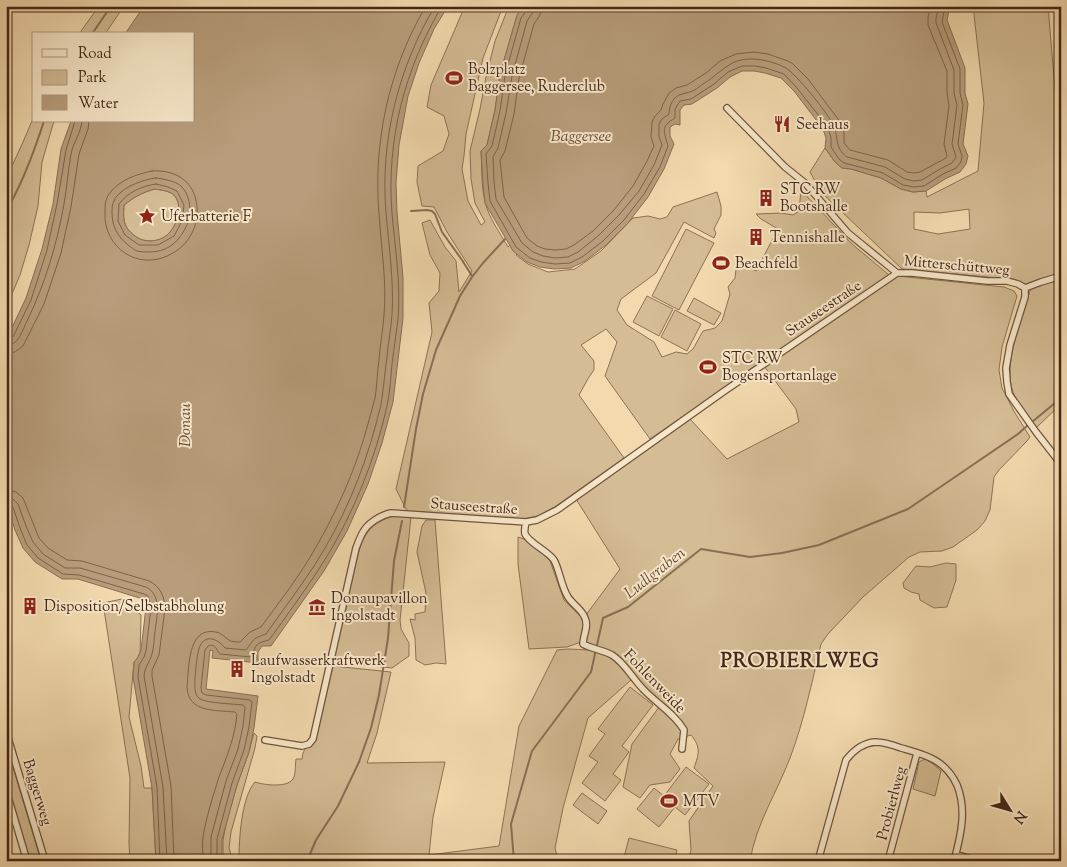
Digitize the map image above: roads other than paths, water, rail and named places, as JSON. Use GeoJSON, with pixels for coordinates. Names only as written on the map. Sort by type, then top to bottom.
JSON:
{"type":"FeatureCollection","features":[{"type":"Feature","properties":{"kind":"street","name":"Mitterschüttweg"},"geometry":{"type":"LineString","coordinates":[[727,108],[785,167],[805,182],[848,234],[897,273],[1007,281],[1025,288],[1025,297],[1010,345],[1006,368],[1009,394],[1061,464]]}},
{"type":"Feature","properties":{"kind":"street","name":"Stauseestraße"},"geometry":{"type":"LineString","coordinates":[[265,740],[302,746],[309,744],[313,739],[356,548],[363,531],[374,521],[391,513],[526,522],[537,520],[556,510],[897,273]]}},
{"type":"Feature","properties":{"kind":"street"},"geometry":{"type":"LineString","coordinates":[[1025,288],[1061,276]]}},
{"type":"Feature","properties":{"kind":"street","name":"Fohlenweide"},"geometry":{"type":"LineString","coordinates":[[526,522],[524,528],[526,535],[553,560],[567,595],[581,610],[585,618],[587,626],[583,644],[611,654],[622,663],[643,690],[674,717],[684,730],[682,749]]}},
{"type":"Feature","properties":{"kind":"street","name":"Baggerweg"},"geometry":{"type":"LineString","coordinates":[[6,731],[45,861]]}},
{"type":"Feature","properties":{"kind":"street"},"geometry":{"type":"LineString","coordinates":[[818,861],[846,760],[861,746],[874,742],[888,744],[932,757],[947,769],[960,794],[963,816],[962,830],[954,861]]}},
{"type":"Feature","properties":{"kind":"street","name":"Probierlweg"},"geometry":{"type":"LineString","coordinates":[[888,861],[917,753]]}},
{"type":"Feature","properties":{"kind":"street"},"geometry":{"type":"LineString","coordinates":[[6,790],[27,861]]}},
{"type":"Feature","properties":{"kind":"street"},"geometry":{"type":"LineString","coordinates":[[956,854],[976,861]]}},
{"type":"Feature","properties":{"kind":"water","name":"Donau"},"geometry":{"type":"Polygon","coordinates":[[[144,6],[448,6],[434,29],[419,63],[408,96],[399,145],[396,183],[403,278],[403,318],[393,402],[368,484],[347,531],[324,571],[271,646],[262,646],[258,652],[259,663],[212,658],[213,651],[210,650],[206,689],[258,696],[249,752],[237,785],[222,840],[222,861],[156,861],[152,788],[133,677],[134,662],[141,650],[146,607],[143,599],[78,579],[62,579],[35,562],[23,548],[6,502],[6,343],[26,298],[42,249],[53,204],[61,149],[71,122],[195,122],[195,32],[126,32],[144,6]],[[155,189],[143,193],[124,205],[126,226],[139,239],[153,241],[163,238],[175,224],[179,209],[177,199],[174,195],[155,189]]]}},
{"type":"Feature","properties":{"kind":"water","name":"Baggersee"},"geometry":{"type":"Polygon","coordinates":[[[523,6],[950,6],[947,20],[965,68],[965,93],[968,104],[963,144],[968,156],[966,164],[960,172],[926,191],[913,192],[901,189],[881,178],[842,168],[825,148],[826,138],[823,129],[794,91],[781,78],[754,71],[742,71],[730,77],[692,104],[684,105],[680,110],[680,125],[675,124],[670,127],[670,136],[674,144],[664,169],[648,197],[628,223],[606,245],[585,261],[571,268],[554,269],[540,267],[527,262],[513,251],[485,203],[483,184],[481,151],[487,145],[495,110],[500,74],[517,15],[523,6]]]}},
{"type":"Feature","properties":{"kind":"waterway"},"geometry":{"type":"LineString","coordinates":[[93,32],[111,6]]}},
{"type":"Feature","properties":{"kind":"waterway"},"geometry":{"type":"LineString","coordinates":[[6,211],[28,167],[44,122]]}},
{"type":"Feature","properties":{"kind":"waterway"},"geometry":{"type":"LineString","coordinates":[[411,211],[427,210],[435,214],[442,232],[472,276]]}},
{"type":"Feature","properties":{"kind":"waterway"},"geometry":{"type":"LineString","coordinates":[[404,507],[423,394],[436,350],[460,296],[483,263],[505,239]]}},
{"type":"Feature","properties":{"kind":"waterway","name":"Ludlgraben"},"geometry":{"type":"LineString","coordinates":[[1032,422],[1061,398]]}},
{"type":"Feature","properties":{"kind":"waterway","name":"Ludlgraben"},"geometry":{"type":"LineString","coordinates":[[514,861],[511,824],[532,751],[591,672],[603,618],[628,607],[701,549],[750,557],[782,553],[819,545],[908,509],[1018,434],[1028,425]]}},
{"type":"Feature","properties":{"kind":"waterway"},"geometry":{"type":"LineString","coordinates":[[307,861],[316,840],[338,806],[359,762],[371,728],[379,695],[388,638],[394,561],[402,521]]}},
{"type":"Feature","properties":{"kind":"place","name":"Bolzplatz Baggersee, Ruderclub"},"geometry":{"type":"Point","coordinates":[454,78]}},
{"type":"Feature","properties":{"kind":"place","name":"Seehaus"},"geometry":{"type":"Point","coordinates":[782,124]}},
{"type":"Feature","properties":{"kind":"place","name":"STC RW Bootshalle"},"geometry":{"type":"Point","coordinates":[766,198]}},
{"type":"Feature","properties":{"kind":"place","name":"Uferbatterie F"},"geometry":{"type":"Point","coordinates":[147,216]}},
{"type":"Feature","properties":{"kind":"place","name":"Tennishalle"},"geometry":{"type":"Point","coordinates":[756,237]}},
{"type":"Feature","properties":{"kind":"place","name":"Beachfeld"},"geometry":{"type":"Point","coordinates":[721,263]}},
{"type":"Feature","properties":{"kind":"place","name":"STC RW Bogensportanlage"},"geometry":{"type":"Point","coordinates":[708,367]}},
{"type":"Feature","properties":{"kind":"place","name":"Disposition/Selbstabholung"},"geometry":{"type":"Point","coordinates":[30,606]}},
{"type":"Feature","properties":{"kind":"place","name":"Donaupavillon Ingolstadt"},"geometry":{"type":"Point","coordinates":[317,607]}},
{"type":"Feature","properties":{"kind":"place","name":"Laufwasserkraftwerk Ingolstadt"},"geometry":{"type":"Point","coordinates":[237,669]}},
{"type":"Feature","properties":{"kind":"place","name":"MTV"},"geometry":{"type":"Point","coordinates":[669,801]}},
{"type":"Feature","properties":{"kind":"district","name":"PROBIERLWEG"},"geometry":{"type":"Point","coordinates":[800,660]}}]}
